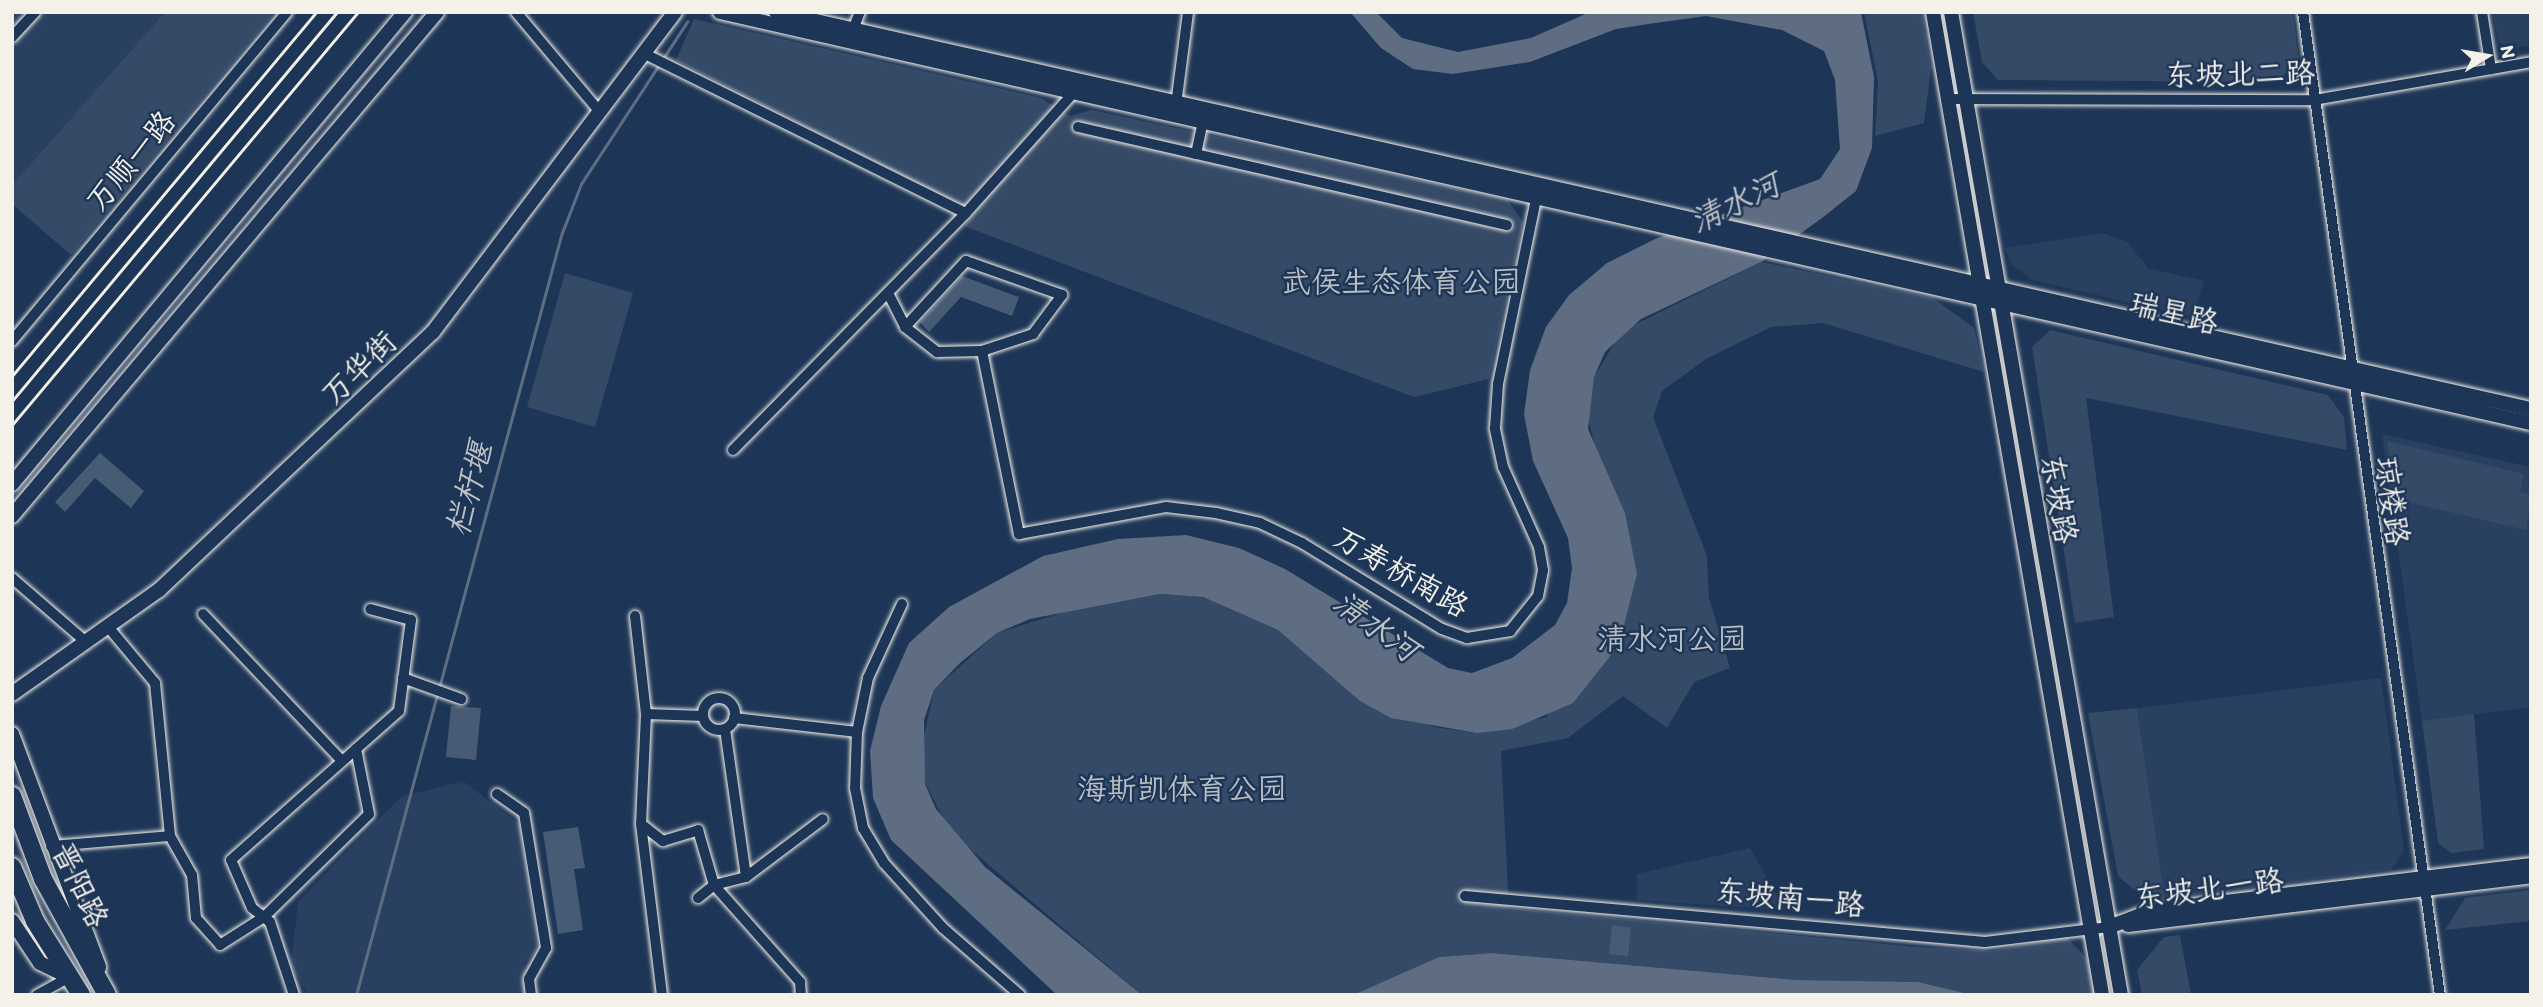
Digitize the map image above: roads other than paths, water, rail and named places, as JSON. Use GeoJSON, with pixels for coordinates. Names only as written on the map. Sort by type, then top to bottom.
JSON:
{"type":"FeatureCollection","features":[{"type":"Feature","properties":{"kind":"highway","name":"晋阳路"},"geometry":{"type":"LineString","coordinates":[[12,796],[48,890],[108,995]]}},
{"type":"Feature","properties":{"kind":"highway","name":"晋阳路"},"geometry":{"type":"LineString","coordinates":[[12,867],[81,995]]}},
{"type":"Feature","properties":{"kind":"street"},"geometry":{"type":"LineString","coordinates":[[12,37],[35,12]]}},
{"type":"Feature","properties":{"kind":"street","name":"万顺一路"},"geometry":{"type":"LineString","coordinates":[[12,341],[287,12]]}},
{"type":"Feature","properties":{"kind":"street"},"geometry":{"type":"LineString","coordinates":[[12,484],[405,12]]}},
{"type":"Feature","properties":{"kind":"street"},"geometry":{"type":"LineString","coordinates":[[12,516],[437,12]]}},
{"type":"Feature","properties":{"kind":"street"},"geometry":{"type":"LineString","coordinates":[[516,12],[599,111]]}},
{"type":"Feature","properties":{"kind":"street","name":"万华街"},"geometry":{"type":"LineString","coordinates":[[12,694],[109,628],[178,572],[433,332],[675,12]]}},
{"type":"Feature","properties":{"kind":"street"},"geometry":{"type":"LineString","coordinates":[[720,12],[851,35],[1175,108],[1538,192],[1670,229],[1806,252]]}},
{"type":"Feature","properties":{"kind":"street"},"geometry":{"type":"LineString","coordinates":[[776,12],[851,35]]}},
{"type":"Feature","properties":{"kind":"street"},"geometry":{"type":"LineString","coordinates":[[851,35],[860,12]]}},
{"type":"Feature","properties":{"kind":"street"},"geometry":{"type":"LineString","coordinates":[[1175,108],[1188,12]]}},
{"type":"Feature","properties":{"kind":"street","name":"东坡路"},"geometry":{"type":"LineString","coordinates":[[1933,12],[1977,298],[2102,995]]}},
{"type":"Feature","properties":{"kind":"street","name":"东坡路"},"geometry":{"type":"LineString","coordinates":[[1951,12],[1997,301],[2120,995]]}},
{"type":"Feature","properties":{"kind":"street","name":"琼楼路"},"geometry":{"type":"LineString","coordinates":[[2303,12],[2349,376],[2440,995]]}},
{"type":"Feature","properties":{"kind":"street"},"geometry":{"type":"LineString","coordinates":[[2482,12],[2491,69]]}},
{"type":"Feature","properties":{"kind":"street"},"geometry":{"type":"LineString","coordinates":[[643,53],[965,214]]}},
{"type":"Feature","properties":{"kind":"street","name":"东坡北二路"},"geometry":{"type":"LineString","coordinates":[[1946,99],[2314,100],[2531,61]]}},
{"type":"Feature","properties":{"kind":"street"},"geometry":{"type":"LineString","coordinates":[[733,450],[965,214],[1078,87]]}},
{"type":"Feature","properties":{"kind":"street"},"geometry":{"type":"LineString","coordinates":[[1175,108],[1203,121],[1538,192],[1682,217],[1806,252]]}},
{"type":"Feature","properties":{"kind":"street"},"geometry":{"type":"LineString","coordinates":[[1196,154],[1203,121]]}},
{"type":"Feature","properties":{"kind":"street"},"geometry":{"type":"LineString","coordinates":[[1078,127],[1507,225]]}},
{"type":"Feature","properties":{"kind":"street","name":"万寿桥南路"},"geometry":{"type":"LineString","coordinates":[[982,351],[1019,534],[1166,507],[1216,513],[1260,523],[1302,543],[1442,629],[1467,638],[1510,631],[1538,596],[1543,570],[1539,547],[1503,467],[1495,428],[1498,384],[1538,192]]}},
{"type":"Feature","properties":{"kind":"street","name":"瑞星路"},"geometry":{"type":"LineString","coordinates":[[1806,252],[1995,285],[2531,423]]}},
{"type":"Feature","properties":{"kind":"street","name":"瑞星路"},"geometry":{"type":"LineString","coordinates":[[1806,252],[1977,298],[2349,376],[2531,410]]}},
{"type":"Feature","properties":{"kind":"street"},"geometry":{"type":"LineString","coordinates":[[888,293],[905,327],[937,352],[982,351],[1033,334],[1062,295],[966,261],[905,327]]}},
{"type":"Feature","properties":{"kind":"street"},"geometry":{"type":"LineString","coordinates":[[12,579],[87,643]]}},
{"type":"Feature","properties":{"kind":"street"},"geometry":{"type":"LineString","coordinates":[[902,604],[868,678],[857,732],[860,814],[884,863],[943,928],[1020,995]]}},
{"type":"Feature","properties":{"kind":"street"},"geometry":{"type":"LineString","coordinates":[[294,995],[264,917],[252,908],[232,860],[399,711],[411,620],[370,609]]}},
{"type":"Feature","properties":{"kind":"street"},"geometry":{"type":"LineString","coordinates":[[204,614],[342,761]]}},
{"type":"Feature","properties":{"kind":"street"},"geometry":{"type":"LineString","coordinates":[[635,616],[646,714],[641,824],[662,995]]}},
{"type":"Feature","properties":{"kind":"street"},"geometry":{"type":"LineString","coordinates":[[109,628],[155,683],[170,836],[192,875],[196,918],[220,945],[264,917],[369,814],[356,749]]}},
{"type":"Feature","properties":{"kind":"street"},"geometry":{"type":"LineString","coordinates":[[403,678],[461,699]]}},
{"type":"Feature","properties":{"kind":"street"},"geometry":{"type":"LineString","coordinates":[[703,716],[717,698],[730,704],[734,718]]}},
{"type":"Feature","properties":{"kind":"street"},"geometry":{"type":"LineString","coordinates":[[646,714],[703,716]]}},
{"type":"Feature","properties":{"kind":"street"},"geometry":{"type":"LineString","coordinates":[[703,716],[710,728],[725,729]]}},
{"type":"Feature","properties":{"kind":"street"},"geometry":{"type":"LineString","coordinates":[[734,718],[857,732]]}},
{"type":"Feature","properties":{"kind":"street"},"geometry":{"type":"LineString","coordinates":[[734,718],[725,729],[746,877]]}},
{"type":"Feature","properties":{"kind":"street"},"geometry":{"type":"LineString","coordinates":[[12,734],[108,995]]}},
{"type":"Feature","properties":{"kind":"street"},"geometry":{"type":"LineString","coordinates":[[496,794],[524,813],[546,948],[529,979],[531,995]]}},
{"type":"Feature","properties":{"kind":"street"},"geometry":{"type":"LineString","coordinates":[[698,898],[714,885],[746,877],[823,819]]}},
{"type":"Feature","properties":{"kind":"street"},"geometry":{"type":"LineString","coordinates":[[641,824],[663,841],[698,830],[714,885],[800,982],[801,995]]}},
{"type":"Feature","properties":{"kind":"street"},"geometry":{"type":"LineString","coordinates":[[51,846],[170,836]]}},
{"type":"Feature","properties":{"kind":"street","name":"东坡北一路"},"geometry":{"type":"LineString","coordinates":[[2109,927],[2422,884],[2531,865]]}},
{"type":"Feature","properties":{"kind":"street","name":"东坡北一路"},"geometry":{"type":"LineString","coordinates":[[2422,884],[2531,876]]}},
{"type":"Feature","properties":{"kind":"street","name":"东坡南一路"},"geometry":{"type":"LineString","coordinates":[[1465,896],[1985,942],[2109,927]]}},
{"type":"Feature","properties":{"kind":"street"},"geometry":{"type":"LineString","coordinates":[[12,921],[40,962],[69,976]]}},
{"type":"Feature","properties":{"kind":"street"},"geometry":{"type":"LineString","coordinates":[[37,995],[69,976]]}},
{"type":"Feature","properties":{"kind":"water","name":"清水河"},"geometry":{"type":"Polygon","coordinates":[[[1350,12],[1376,12],[1402,38],[1458,52],[1531,38],[1590,12],[1861,12],[1874,77],[1872,148],[1856,191],[1822,218],[1761,262],[1641,319],[1605,352],[1594,377],[1588,429],[1625,513],[1637,574],[1619,645],[1573,703],[1512,729],[1477,733],[1391,718],[1360,701],[1278,630],[1203,597],[1160,594],[1030,619],[997,633],[960,663],[934,690],[924,720],[925,784],[936,809],[985,867],[1142,995],[1057,995],[891,840],[873,798],[870,751],[881,706],[909,643],[949,607],[1043,556],[1118,539],[1186,535],[1239,548],[1285,569],[1448,668],[1472,673],[1512,658],[1555,625],[1567,603],[1572,568],[1568,538],[1533,461],[1524,414],[1530,370],[1546,327],[1569,295],[1607,263],[1655,239],[1820,179],[1840,149],[1835,80],[1824,51],[1782,30],[1706,16],[1616,29],[1530,62],[1453,74],[1413,69],[1381,48],[1350,12]]]}},
{"type":"Feature","properties":{"kind":"water"},"geometry":{"type":"Polygon","coordinates":[[[1492,953],[1796,980],[1918,982],[1973,995],[1353,995],[1439,957],[1492,953]]]}},
{"type":"Feature","properties":{"kind":"waterway","name":"栏杆堰"},"geometry":{"type":"LineString","coordinates":[[439,688],[562,233],[581,184],[687,22]]}},
{"type":"Feature","properties":{"kind":"waterway","name":"栏杆堰"},"geometry":{"type":"LineString","coordinates":[[356,995],[437,695]]}},
{"type":"Feature","properties":{"kind":"railway"},"geometry":{"type":"LineString","coordinates":[[12,376],[316,12]]}},
{"type":"Feature","properties":{"kind":"railway"},"geometry":{"type":"LineString","coordinates":[[12,401],[337,12]]}},
{"type":"Feature","properties":{"kind":"railway"},"geometry":{"type":"LineString","coordinates":[[12,425],[358,12]]}},
{"type":"Feature","properties":{"kind":"park label","name":"武侯生态体育公园"},"geometry":{"type":"Point","coordinates":[1401,282]}},
{"type":"Feature","properties":{"kind":"park label","name":"清水河公园"},"geometry":{"type":"Point","coordinates":[1672,639]}},
{"type":"Feature","properties":{"kind":"park label","name":"海斯凯体育公园"},"geometry":{"type":"Point","coordinates":[1182,789]}}]}
